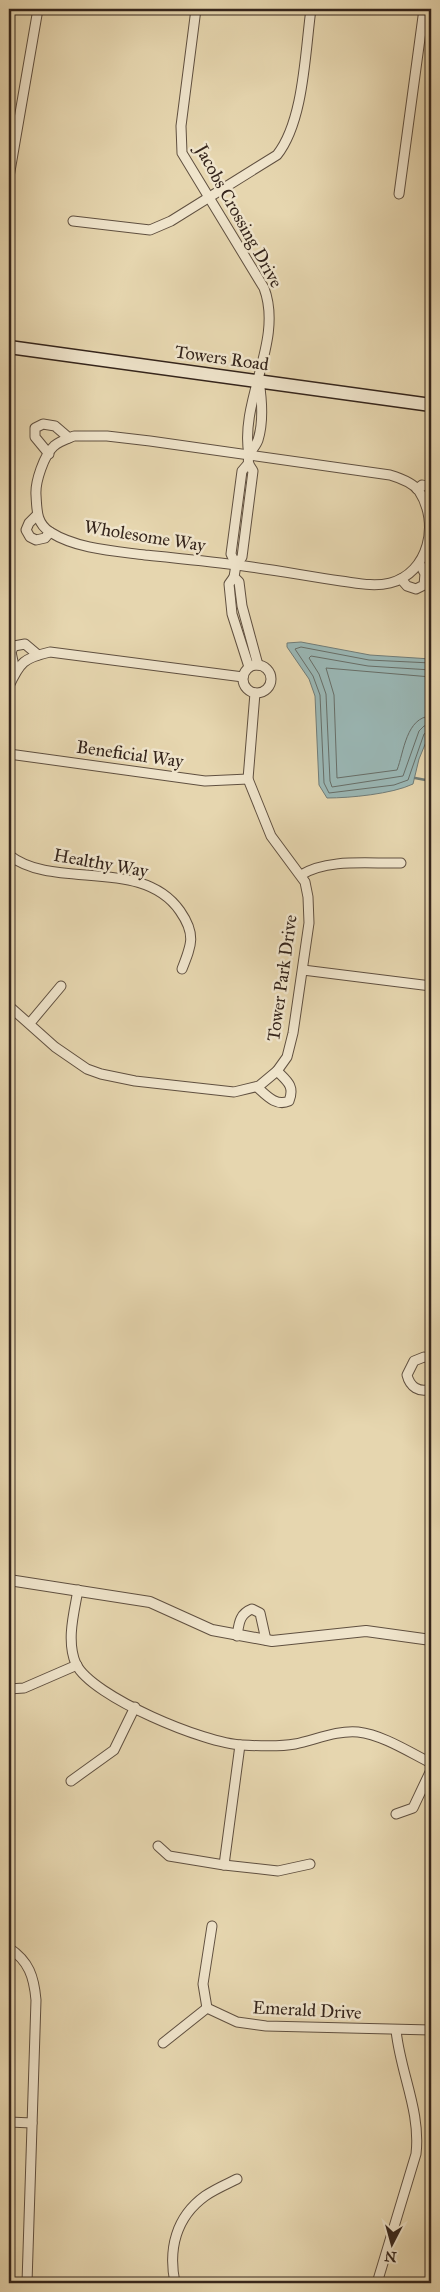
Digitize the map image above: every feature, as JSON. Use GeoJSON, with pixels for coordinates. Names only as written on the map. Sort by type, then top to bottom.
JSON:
{"type":"FeatureCollection","features":[{"type":"Feature","properties":{"kind":"main road","name":"Towers Road"},"geometry":{"type":"LineString","coordinates":[[9,347],[431,404]]}},
{"type":"Feature","properties":{"kind":"street"},"geometry":{"type":"LineString","coordinates":[[9,177],[10,162],[38,9]]}},
{"type":"Feature","properties":{"kind":"street","name":"Jacobs Crossing Drive"},"geometry":{"type":"LineString","coordinates":[[196,9],[181,126],[182,153],[264,288],[269,301],[259,380]]}},
{"type":"Feature","properties":{"kind":"street"},"geometry":{"type":"LineString","coordinates":[[73,221],[150,230],[171,221],[265,164],[287,142],[296,114],[311,9]]}},
{"type":"Feature","properties":{"kind":"street"},"geometry":{"type":"LineString","coordinates":[[399,194],[424,9]]}},
{"type":"Feature","properties":{"kind":"street"},"geometry":{"type":"LineString","coordinates":[[248,460],[258,441],[260,427],[262,400],[259,380]]}},
{"type":"Feature","properties":{"kind":"street"},"geometry":{"type":"LineString","coordinates":[[49,454],[35,437],[35,428],[42,424],[55,426],[69,438]]}},
{"type":"Feature","properties":{"kind":"street"},"geometry":{"type":"LineString","coordinates":[[37,514],[26,530],[30,537],[36,540],[45,538],[50,532],[43,526],[37,514],[36,491],[52,448],[69,438],[106,436],[248,460],[390,475],[417,489],[430,510],[430,535],[420,564],[401,579],[407,586],[416,589],[424,585],[425,574],[420,564]]}},
{"type":"Feature","properties":{"kind":"street"},"geometry":{"type":"LineString","coordinates":[[248,460],[253,472],[242,557],[236,565],[234,577],[239,582],[253,666]]}},
{"type":"Feature","properties":{"kind":"street"},"geometry":{"type":"LineString","coordinates":[[417,489],[422,486],[431,487]]}},
{"type":"Feature","properties":{"kind":"street","name":"Wholesome Way"},"geometry":{"type":"LineString","coordinates":[[50,532],[74,542],[106,550],[236,565],[373,585],[401,579]]}},
{"type":"Feature","properties":{"kind":"street"},"geometry":{"type":"LineString","coordinates":[[16,671],[11,652],[14,646],[24,644],[38,655]]}},
{"type":"Feature","properties":{"kind":"street"},"geometry":{"type":"LineString","coordinates":[[9,686],[18,666],[30,656],[50,652],[243,677]]}},
{"type":"Feature","properties":{"kind":"street"},"geometry":{"type":"LineString","coordinates":[[243,677],[253,666]]}},
{"type":"Feature","properties":{"kind":"street"},"geometry":{"type":"LineString","coordinates":[[243,677],[246,688],[255,693],[264,691],[271,680],[266,668],[253,666]]}},
{"type":"Feature","properties":{"kind":"street","name":"Tower Park Drive"},"geometry":{"type":"LineString","coordinates":[[9,1006],[63,1052],[87,1069],[101,1074],[135,1081],[224,1092],[244,1091],[256,1086],[277,1071],[291,1047],[303,970],[308,923],[308,897],[305,882],[301,875],[271,836],[248,779],[255,693]]}},
{"type":"Feature","properties":{"kind":"street","name":"Beneficial Way"},"geometry":{"type":"LineString","coordinates":[[9,754],[205,781],[248,779]]}},
{"type":"Feature","properties":{"kind":"street","name":"Healthy Way"},"geometry":{"type":"LineString","coordinates":[[9,855],[31,866],[133,881],[158,890],[178,908],[192,933],[191,948],[182,969]]}},
{"type":"Feature","properties":{"kind":"street"},"geometry":{"type":"LineString","coordinates":[[301,875],[325,864],[401,863]]}},
{"type":"Feature","properties":{"kind":"street"},"geometry":{"type":"LineString","coordinates":[[303,970],[431,986]]}},
{"type":"Feature","properties":{"kind":"street"},"geometry":{"type":"LineString","coordinates":[[30,1023],[61,986]]}},
{"type":"Feature","properties":{"kind":"street"},"geometry":{"type":"LineString","coordinates":[[256,1086],[274,1101],[290,1101],[292,1089],[290,1083],[277,1071]]}},
{"type":"Feature","properties":{"kind":"street"},"geometry":{"type":"LineString","coordinates":[[431,1359],[424,1357],[414,1361],[410,1364],[407,1374],[411,1385],[415,1388],[421,1390],[431,1388]]}},
{"type":"Feature","properties":{"kind":"street"},"geometry":{"type":"LineString","coordinates":[[9,1580],[150,1602],[212,1630],[237,1636],[266,1640],[366,1631],[431,1640]]}},
{"type":"Feature","properties":{"kind":"street"},"geometry":{"type":"LineString","coordinates":[[78,1590],[71,1640],[77,1665],[85,1678],[100,1689],[135,1707],[191,1734],[212,1740],[240,1745],[292,1744],[340,1733],[361,1732],[431,1762]]}},
{"type":"Feature","properties":{"kind":"street"},"geometry":{"type":"LineString","coordinates":[[237,1636],[240,1618],[245,1612],[252,1609],[260,1613],[266,1640]]}},
{"type":"Feature","properties":{"kind":"street"},"geometry":{"type":"LineString","coordinates":[[9,1689],[24,1688],[77,1665]]}},
{"type":"Feature","properties":{"kind":"street"},"geometry":{"type":"LineString","coordinates":[[71,1781],[114,1750],[135,1707]]}},
{"type":"Feature","properties":{"kind":"street"},"geometry":{"type":"LineString","coordinates":[[224,1865],[240,1745]]}},
{"type":"Feature","properties":{"kind":"street"},"geometry":{"type":"LineString","coordinates":[[396,1814],[413,1808],[431,1770]]}},
{"type":"Feature","properties":{"kind":"street"},"geometry":{"type":"LineString","coordinates":[[158,1846],[170,1856],[224,1865],[278,1871],[310,1864]]}},
{"type":"Feature","properties":{"kind":"street"},"geometry":{"type":"LineString","coordinates":[[163,2043],[207,2008],[203,1984],[212,1926]]}},
{"type":"Feature","properties":{"kind":"street"},"geometry":{"type":"LineString","coordinates":[[9,1948],[27,1965],[34,1979],[36,2020],[27,2283]]}},
{"type":"Feature","properties":{"kind":"street","name":"Emerald Drive"},"geometry":{"type":"LineString","coordinates":[[207,2008],[236,2022],[266,2026],[431,2030]]}},
{"type":"Feature","properties":{"kind":"street"},"geometry":{"type":"LineString","coordinates":[[377,2283],[416,2154],[418,2135],[410,2094],[398,2054],[396,2030]]}},
{"type":"Feature","properties":{"kind":"street"},"geometry":{"type":"LineString","coordinates":[[9,2122],[32,2123]]}},
{"type":"Feature","properties":{"kind":"street"},"geometry":{"type":"LineString","coordinates":[[175,2283],[171,2264],[172,2244],[179,2227],[191,2209],[206,2195],[237,2179]]}},
{"type":"Feature","properties":{"kind":"water"},"geometry":{"type":"Polygon","coordinates":[[[301,642],[370,655],[431,659],[431,730],[419,759],[413,784],[383,793],[327,798],[319,785],[315,696],[309,679],[287,647],[287,643],[301,642]]]}},
{"type":"Feature","properties":{"kind":"waterway"},"geometry":{"type":"LineString","coordinates":[[415,778],[431,781]]}}]}
